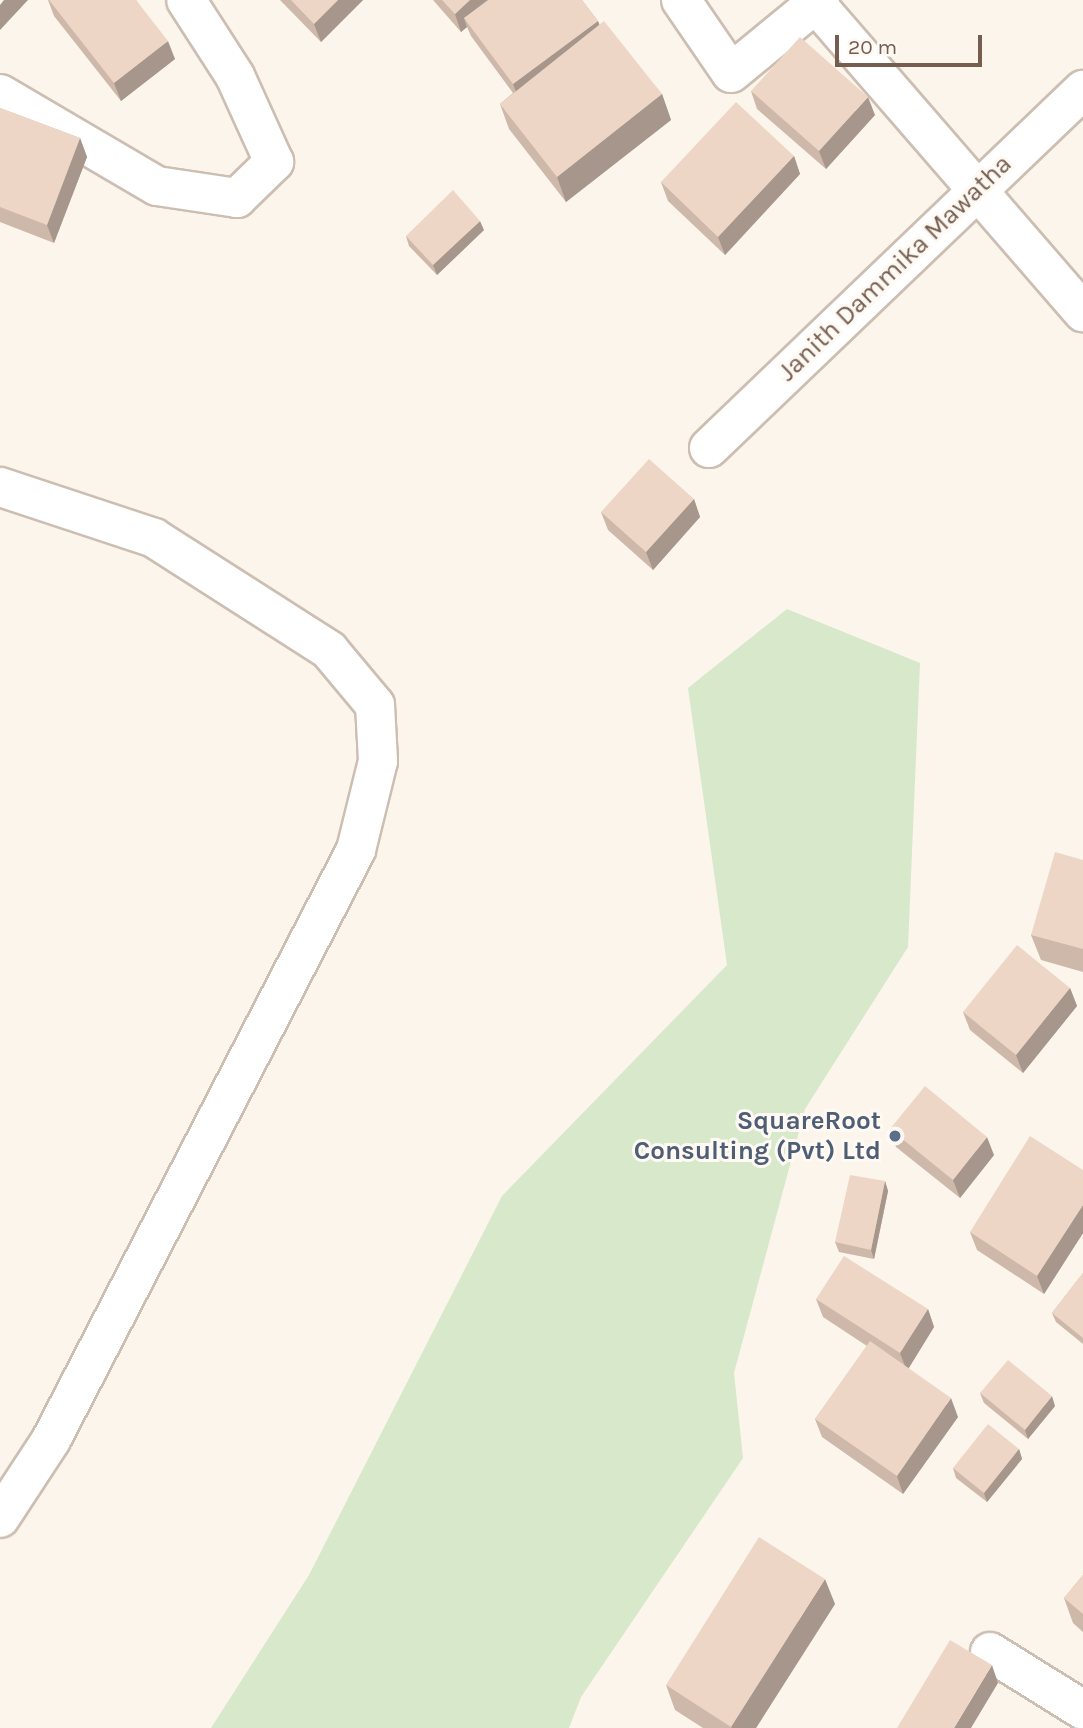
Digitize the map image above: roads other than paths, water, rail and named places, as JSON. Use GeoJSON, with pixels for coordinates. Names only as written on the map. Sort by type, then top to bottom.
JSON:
{"type":"FeatureCollection","features":[{"type":"Feature","properties":{"kind":"street"},"geometry":{"type":"LineString","coordinates":[[0,94],[157,186],[237,198],[274,162],[235,76],[186,0]]}},
{"type":"Feature","properties":{"kind":"street"},"geometry":{"type":"LineString","coordinates":[[681,0],[731,73],[818,2],[1083,312]]}},
{"type":"Feature","properties":{"kind":"street","name":"Janith Dammika Mawatha"},"geometry":{"type":"LineString","coordinates":[[709,448],[976,187],[1083,90]]}},
{"type":"Feature","properties":{"kind":"street"},"geometry":{"type":"LineString","coordinates":[[0,486],[154,538],[329,650],[375,705],[378,761],[356,849],[327,909],[51,1440],[0,1518]]}},
{"type":"Feature","properties":{"kind":"street"},"geometry":{"type":"LineString","coordinates":[[990,1652],[1083,1710]]}},
{"type":"Feature","properties":{"kind":"place","name":"SquareRoot Consulting (Pvt) Ltd"},"geometry":{"type":"Point","coordinates":[895,1136]}}]}
